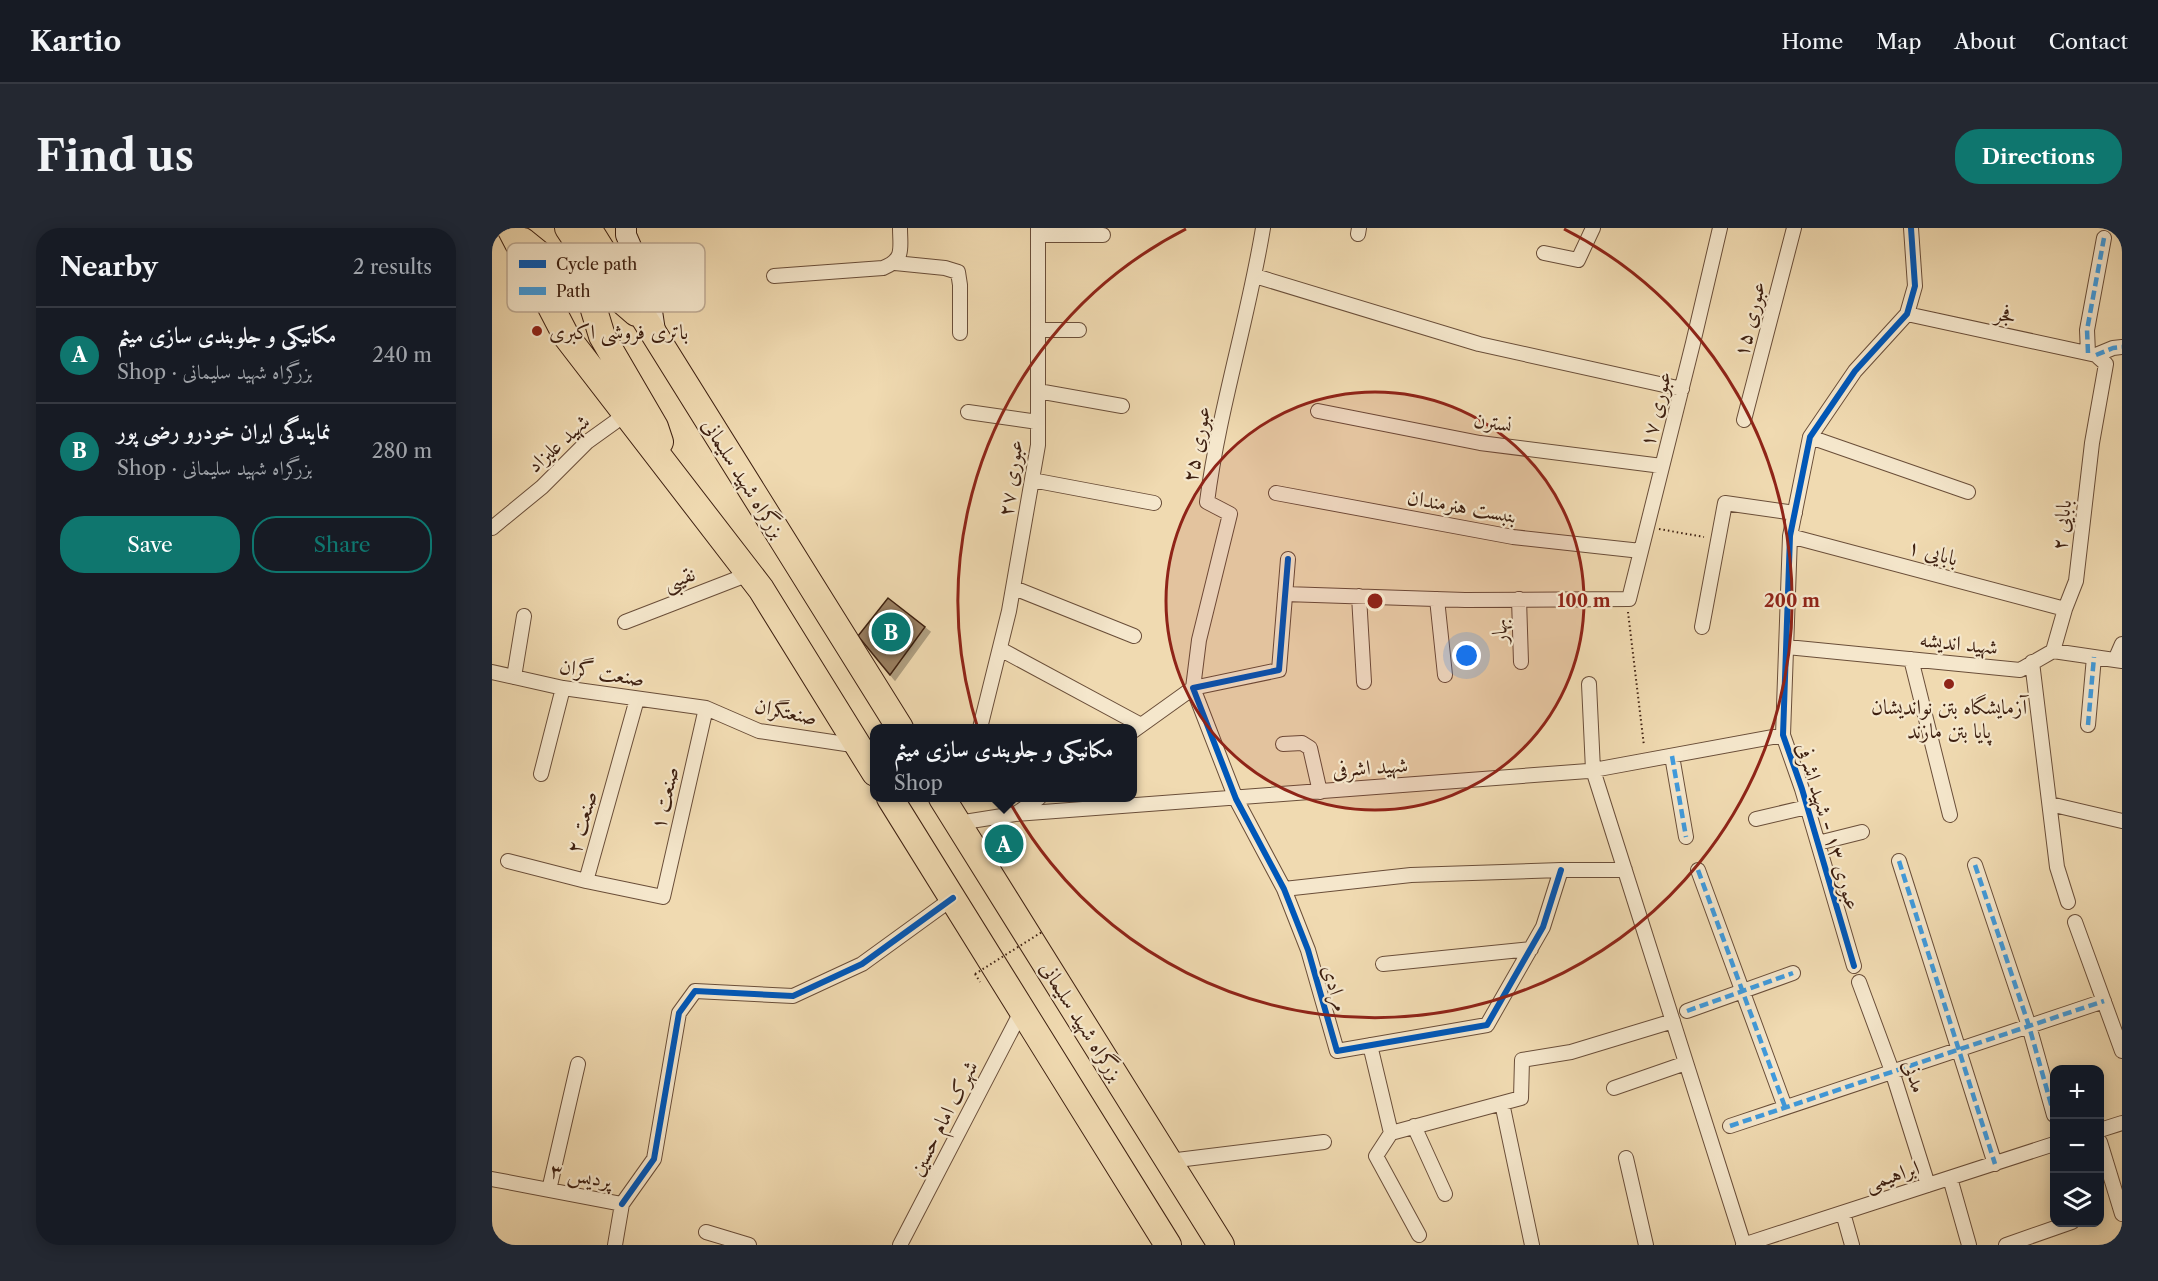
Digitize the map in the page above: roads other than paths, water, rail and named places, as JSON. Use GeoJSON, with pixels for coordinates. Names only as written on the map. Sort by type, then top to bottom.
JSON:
{"type":"FeatureCollection","features":[{"type":"Feature","properties":{"kind":"highway"},"geometry":{"type":"LineString","coordinates":[[568,228],[577,243]]}},
{"type":"Feature","properties":{"kind":"highway","name":"بزرگراه شهید سلیمانی"},"geometry":{"type":"LineString","coordinates":[[588,228],[597,243]]}},
{"type":"Feature","properties":{"kind":"highway"},"geometry":{"type":"LineString","coordinates":[[511,229],[525,243]]}},
{"type":"Feature","properties":{"kind":"highway"},"geometry":{"type":"LineString","coordinates":[[511,229],[518,243]]}},
{"type":"Feature","properties":{"kind":"highway"},"geometry":{"type":"LineString","coordinates":[[554,312],[566,336],[755,581],[870,765]]}},
{"type":"Feature","properties":{"kind":"highway"},"geometry":{"type":"LineString","coordinates":[[595,312],[602,336],[655,427],[670,472]]}},
{"type":"Feature","properties":{"kind":"highway"},"geometry":{"type":"LineString","coordinates":[[633,312],[652,331]]}},
{"type":"Feature","properties":{"kind":"highway","name":"بزرگراه شهید سلیمانی"},"geometry":{"type":"LineString","coordinates":[[640,312],[897,724]]}},
{"type":"Feature","properties":{"kind":"highway"},"geometry":{"type":"LineString","coordinates":[[893,802],[1168,1245]]}},
{"type":"Feature","properties":{"kind":"highway","name":"بزرگراه شهید سلیمانی"},"geometry":{"type":"LineString","coordinates":[[945,802],[1221,1245]]}},
{"type":"Feature","properties":{"kind":"main road"},"geometry":{"type":"LineString","coordinates":[[626,228],[629,243]]}},
{"type":"Feature","properties":{"kind":"main road"},"geometry":{"type":"LineString","coordinates":[[650,312],[652,331]]}},
{"type":"Feature","properties":{"kind":"street"},"geometry":{"type":"LineString","coordinates":[[895,263],[900,255],[900,228]]}},
{"type":"Feature","properties":{"kind":"street","name":"عبوری ۲۵"},"geometry":{"type":"LineString","coordinates":[[1193,688],[1199,640],[1230,514],[1207,501],[1212,464],[1255,276],[1263,228]]}},
{"type":"Feature","properties":{"kind":"street"},"geometry":{"type":"LineString","coordinates":[[1544,253],[1578,260],[1593,228]]}},
{"type":"Feature","properties":{"kind":"street","name":"عبوری ۱۷"},"geometry":{"type":"LineString","coordinates":[[1519,599],[1629,599],[1720,228]]}},
{"type":"Feature","properties":{"kind":"street","name":"عبوری ۱۵"},"geometry":{"type":"LineString","coordinates":[[1744,420],[1794,228]]}},
{"type":"Feature","properties":{"kind":"street","name":"عبوری ۱۳ - شهید اشرفی"},"geometry":{"type":"LineString","coordinates":[[1854,966],[1784,735],[1790,536],[1810,437],[1855,371],[1907,314],[1915,286],[1911,228]]}},
{"type":"Feature","properties":{"kind":"street"},"geometry":{"type":"LineString","coordinates":[[1038,232],[1103,236]]}},
{"type":"Feature","properties":{"kind":"street","name":"عبوری ۲۷"},"geometry":{"type":"LineString","coordinates":[[981,724],[1014,588],[1038,445],[1038,232]]}},
{"type":"Feature","properties":{"kind":"street"},"geometry":{"type":"LineString","coordinates":[[2104,238],[2087,330],[2092,354],[2122,347]]}},
{"type":"Feature","properties":{"kind":"street"},"geometry":{"type":"LineString","coordinates":[[774,276],[883,268],[895,263],[945,268],[958,272],[960,333]]}},
{"type":"Feature","properties":{"kind":"street"},"geometry":{"type":"LineString","coordinates":[[1255,276],[1479,344],[1682,389]]}},
{"type":"Feature","properties":{"kind":"street","name":"فجر"},"geometry":{"type":"LineString","coordinates":[[1907,314],[2092,354]]}},
{"type":"Feature","properties":{"kind":"street"},"geometry":{"type":"LineString","coordinates":[[1038,330],[1079,330]]}},
{"type":"Feature","properties":{"kind":"street","name":"بابایی ۲"},"geometry":{"type":"LineString","coordinates":[[2054,651],[2065,609],[2076,581],[2092,443],[2106,364],[2092,354]]}},
{"type":"Feature","properties":{"kind":"street"},"geometry":{"type":"LineString","coordinates":[[1038,391],[1122,406]]}},
{"type":"Feature","properties":{"kind":"street","name":"نسترن"},"geometry":{"type":"LineString","coordinates":[[1318,411],[1480,442],[1662,466]]}},
{"type":"Feature","properties":{"kind":"street"},"geometry":{"type":"LineString","coordinates":[[968,412],[1038,422]]}},
{"type":"Feature","properties":{"kind":"street","name":"شهید علیزاد"},"geometry":{"type":"LineString","coordinates":[[492,528],[542,487],[587,442],[626,414]]}},
{"type":"Feature","properties":{"kind":"street"},"geometry":{"type":"LineString","coordinates":[[1810,437],[1968,492]]}},
{"type":"Feature","properties":{"kind":"street"},"geometry":{"type":"LineString","coordinates":[[1032,480],[1154,503]]}},
{"type":"Feature","properties":{"kind":"street","name":"بنبست هنرمندان"},"geometry":{"type":"LineString","coordinates":[[1276,493],[1513,537],[1641,551]]}},
{"type":"Feature","properties":{"kind":"street"},"geometry":{"type":"LineString","coordinates":[[1702,627],[1725,503],[1795,513]]}},
{"type":"Feature","properties":{"kind":"street","name":"بابایی ۱"},"geometry":{"type":"LineString","coordinates":[[1790,536],[2065,609]]}},
{"type":"Feature","properties":{"kind":"street"},"geometry":{"type":"LineString","coordinates":[[1137,728],[1193,688],[1279,670],[1288,559]]}},
{"type":"Feature","properties":{"kind":"street","name":"نقیبی"},"geometry":{"type":"LineString","coordinates":[[625,622],[755,581]]}},
{"type":"Feature","properties":{"kind":"street"},"geometry":{"type":"LineString","coordinates":[[1014,588],[1134,636]]}},
{"type":"Feature","properties":{"kind":"street"},"geometry":{"type":"LineString","coordinates":[[1285,594],[1519,599]]}},
{"type":"Feature","properties":{"kind":"street"},"geometry":{"type":"LineString","coordinates":[[1359,596],[1364,682]]}},
{"type":"Feature","properties":{"kind":"street"},"geometry":{"type":"LineString","coordinates":[[1437,598],[1445,675]]}},
{"type":"Feature","properties":{"kind":"street","name":"بهار"},"geometry":{"type":"LineString","coordinates":[[1519,599],[1521,662]]}},
{"type":"Feature","properties":{"kind":"street"},"geometry":{"type":"LineString","coordinates":[[514,677],[524,616]]}},
{"type":"Feature","properties":{"kind":"street"},"geometry":{"type":"LineString","coordinates":[[2054,651],[2119,661],[2122,644]]}},
{"type":"Feature","properties":{"kind":"street","name":"شهید اندیشه"},"geometry":{"type":"LineString","coordinates":[[1787,647],[2020,670],[2054,651]]}},
{"type":"Feature","properties":{"kind":"street"},"geometry":{"type":"LineString","coordinates":[[1000,649],[1130,724]]}},
{"type":"Feature","properties":{"kind":"street"},"geometry":{"type":"LineString","coordinates":[[2088,725],[2094,657]]}},
{"type":"Feature","properties":{"kind":"street"},"geometry":{"type":"LineString","coordinates":[[1911,659],[1950,815]]}},
{"type":"Feature","properties":{"kind":"street"},"geometry":{"type":"LineString","coordinates":[[2032,662],[2057,867],[2068,902]]}},
{"type":"Feature","properties":{"kind":"street","name":"صنعت گران"},"geometry":{"type":"LineString","coordinates":[[492,672],[563,688],[706,708]]}},
{"type":"Feature","properties":{"kind":"street"},"geometry":{"type":"LineString","coordinates":[[1589,684],[1593,770],[1743,1245]]}},
{"type":"Feature","properties":{"kind":"street"},"geometry":{"type":"LineString","coordinates":[[541,774],[563,688]]}},
{"type":"Feature","properties":{"kind":"street","name":"مرادی"},"geometry":{"type":"LineString","coordinates":[[1193,688],[1236,799],[1284,889],[1308,950],[1337,1051],[1487,1024],[1531,949]]}},
{"type":"Feature","properties":{"kind":"street","name":"صنعت ۲"},"geometry":{"type":"LineString","coordinates":[[637,699],[586,881],[663,897]]}},
{"type":"Feature","properties":{"kind":"street","name":"صنعتگران"},"geometry":{"type":"LineString","coordinates":[[706,708],[759,731],[859,746]]}},
{"type":"Feature","properties":{"kind":"street","name":"صنعت ۱"},"geometry":{"type":"LineString","coordinates":[[663,897],[706,708]]}},
{"type":"Feature","properties":{"kind":"street","name":"شهید اشرفی"},"geometry":{"type":"LineString","coordinates":[[958,823],[1015,814],[1236,799],[1593,770],[1784,735]]}},
{"type":"Feature","properties":{"kind":"street"},"geometry":{"type":"LineString","coordinates":[[1283,744],[1302,743],[1310,748],[1320,792]]}},
{"type":"Feature","properties":{"kind":"street"},"geometry":{"type":"LineString","coordinates":[[1671,756],[1686,837]]}},
{"type":"Feature","properties":{"kind":"street"},"geometry":{"type":"LineString","coordinates":[[1015,814],[1032,802]]}},
{"type":"Feature","properties":{"kind":"street"},"geometry":{"type":"LineString","coordinates":[[2050,804],[2122,821]]}},
{"type":"Feature","properties":{"kind":"street"},"geometry":{"type":"LineString","coordinates":[[1756,819],[1807,807]]}},
{"type":"Feature","properties":{"kind":"street"},"geometry":{"type":"LineString","coordinates":[[1818,843],[1862,832]]}},
{"type":"Feature","properties":{"kind":"street"},"geometry":{"type":"LineString","coordinates":[[508,861],[586,881]]}},
{"type":"Feature","properties":{"kind":"street"},"geometry":{"type":"LineString","coordinates":[[1899,861],[1995,1164]]}},
{"type":"Feature","properties":{"kind":"street"},"geometry":{"type":"LineString","coordinates":[[1976,865],[2050,1098]]}},
{"type":"Feature","properties":{"kind":"street"},"geometry":{"type":"LineString","coordinates":[[1383,964],[1531,949],[1544,927],[1561,870]]}},
{"type":"Feature","properties":{"kind":"street"},"geometry":{"type":"LineString","coordinates":[[1284,889],[1412,875],[1625,870]]}},
{"type":"Feature","properties":{"kind":"street"},"geometry":{"type":"LineString","coordinates":[[1698,870],[1785,1107]]}},
{"type":"Feature","properties":{"kind":"street"},"geometry":{"type":"LineString","coordinates":[[622,1204],[654,1160],[679,1012],[695,991],[793,996],[862,964],[953,898]]}},
{"type":"Feature","properties":{"kind":"street"},"geometry":{"type":"LineString","coordinates":[[2075,921],[2122,1051]]}},
{"type":"Feature","properties":{"kind":"street"},"geometry":{"type":"LineString","coordinates":[[1687,1011],[1793,973]]}},
{"type":"Feature","properties":{"kind":"street","name":"مدنی"},"geometry":{"type":"LineString","coordinates":[[1859,982],[1892,1071],[1928,1185]]}},
{"type":"Feature","properties":{"kind":"street"},"geometry":{"type":"LineString","coordinates":[[1730,1126],[2104,1001]]}},
{"type":"Feature","properties":{"kind":"street","name":"شهرک امام حسین"},"geometry":{"type":"LineString","coordinates":[[900,1245],[1022,1010]]}},
{"type":"Feature","properties":{"kind":"street"},"geometry":{"type":"LineString","coordinates":[[1419,1235],[1376,1156],[1391,1132],[1521,1098],[1522,1060],[1571,1052],[1673,1021]]}},
{"type":"Feature","properties":{"kind":"street"},"geometry":{"type":"LineString","coordinates":[[1370,1045],[1391,1132]]}},
{"type":"Feature","properties":{"kind":"street"},"geometry":{"type":"LineString","coordinates":[[1614,1088],[1686,1063]]}},
{"type":"Feature","properties":{"kind":"street"},"geometry":{"type":"LineString","coordinates":[[549,1190],[578,1064]]}},
{"type":"Feature","properties":{"kind":"street"},"geometry":{"type":"LineString","coordinates":[[1502,1103],[1532,1245]]}},
{"type":"Feature","properties":{"kind":"street"},"geometry":{"type":"LineString","coordinates":[[2104,1129],[2122,1123]]}},
{"type":"Feature","properties":{"kind":"street"},"geometry":{"type":"LineString","coordinates":[[1413,1126],[1445,1194]]}},
{"type":"Feature","properties":{"kind":"street"},"geometry":{"type":"LineString","coordinates":[[1169,1161],[1324,1142]]}},
{"type":"Feature","properties":{"kind":"street","name":"ابراهیمی"},"geometry":{"type":"LineString","coordinates":[[1743,1245],[2050,1146]]}},
{"type":"Feature","properties":{"kind":"street"},"geometry":{"type":"LineString","coordinates":[[2104,1155],[2122,1214]]}},
{"type":"Feature","properties":{"kind":"street"},"geometry":{"type":"LineString","coordinates":[[1626,1158],[1646,1245]]}},
{"type":"Feature","properties":{"kind":"street"},"geometry":{"type":"LineString","coordinates":[[1950,1178],[1969,1245]]}},
{"type":"Feature","properties":{"kind":"street","name":"پردیس ۳"},"geometry":{"type":"LineString","coordinates":[[492,1179],[622,1204],[615,1245]]}},
{"type":"Feature","properties":{"kind":"street"},"geometry":{"type":"LineString","coordinates":[[1843,1213],[1852,1245]]}},
{"type":"Feature","properties":{"kind":"street"},"geometry":{"type":"LineString","coordinates":[[2006,1245],[2058,1227]]}},
{"type":"Feature","properties":{"kind":"street"},"geometry":{"type":"LineString","coordinates":[[706,1232],[749,1245]]}},
{"type":"Feature","properties":{"kind":"place","name":"باتری فروشی اکبری"},"geometry":{"type":"Point","coordinates":[537,331]}},
{"type":"Feature","properties":{"kind":"place","name":"نمایندگی ایران خودرو رضی پور"},"geometry":{"type":"Point","coordinates":[891,632]}},
{"type":"Feature","properties":{"kind":"place","name":"آزمایشگاه بتن نواندیشان پایا بتن مازند"},"geometry":{"type":"Point","coordinates":[1949,684]}},
{"type":"Feature","properties":{"kind":"place","name":"مکانیکی و جلوبندی سازی میثم"},"geometry":{"type":"Point","coordinates":[1004,844]}}]}
